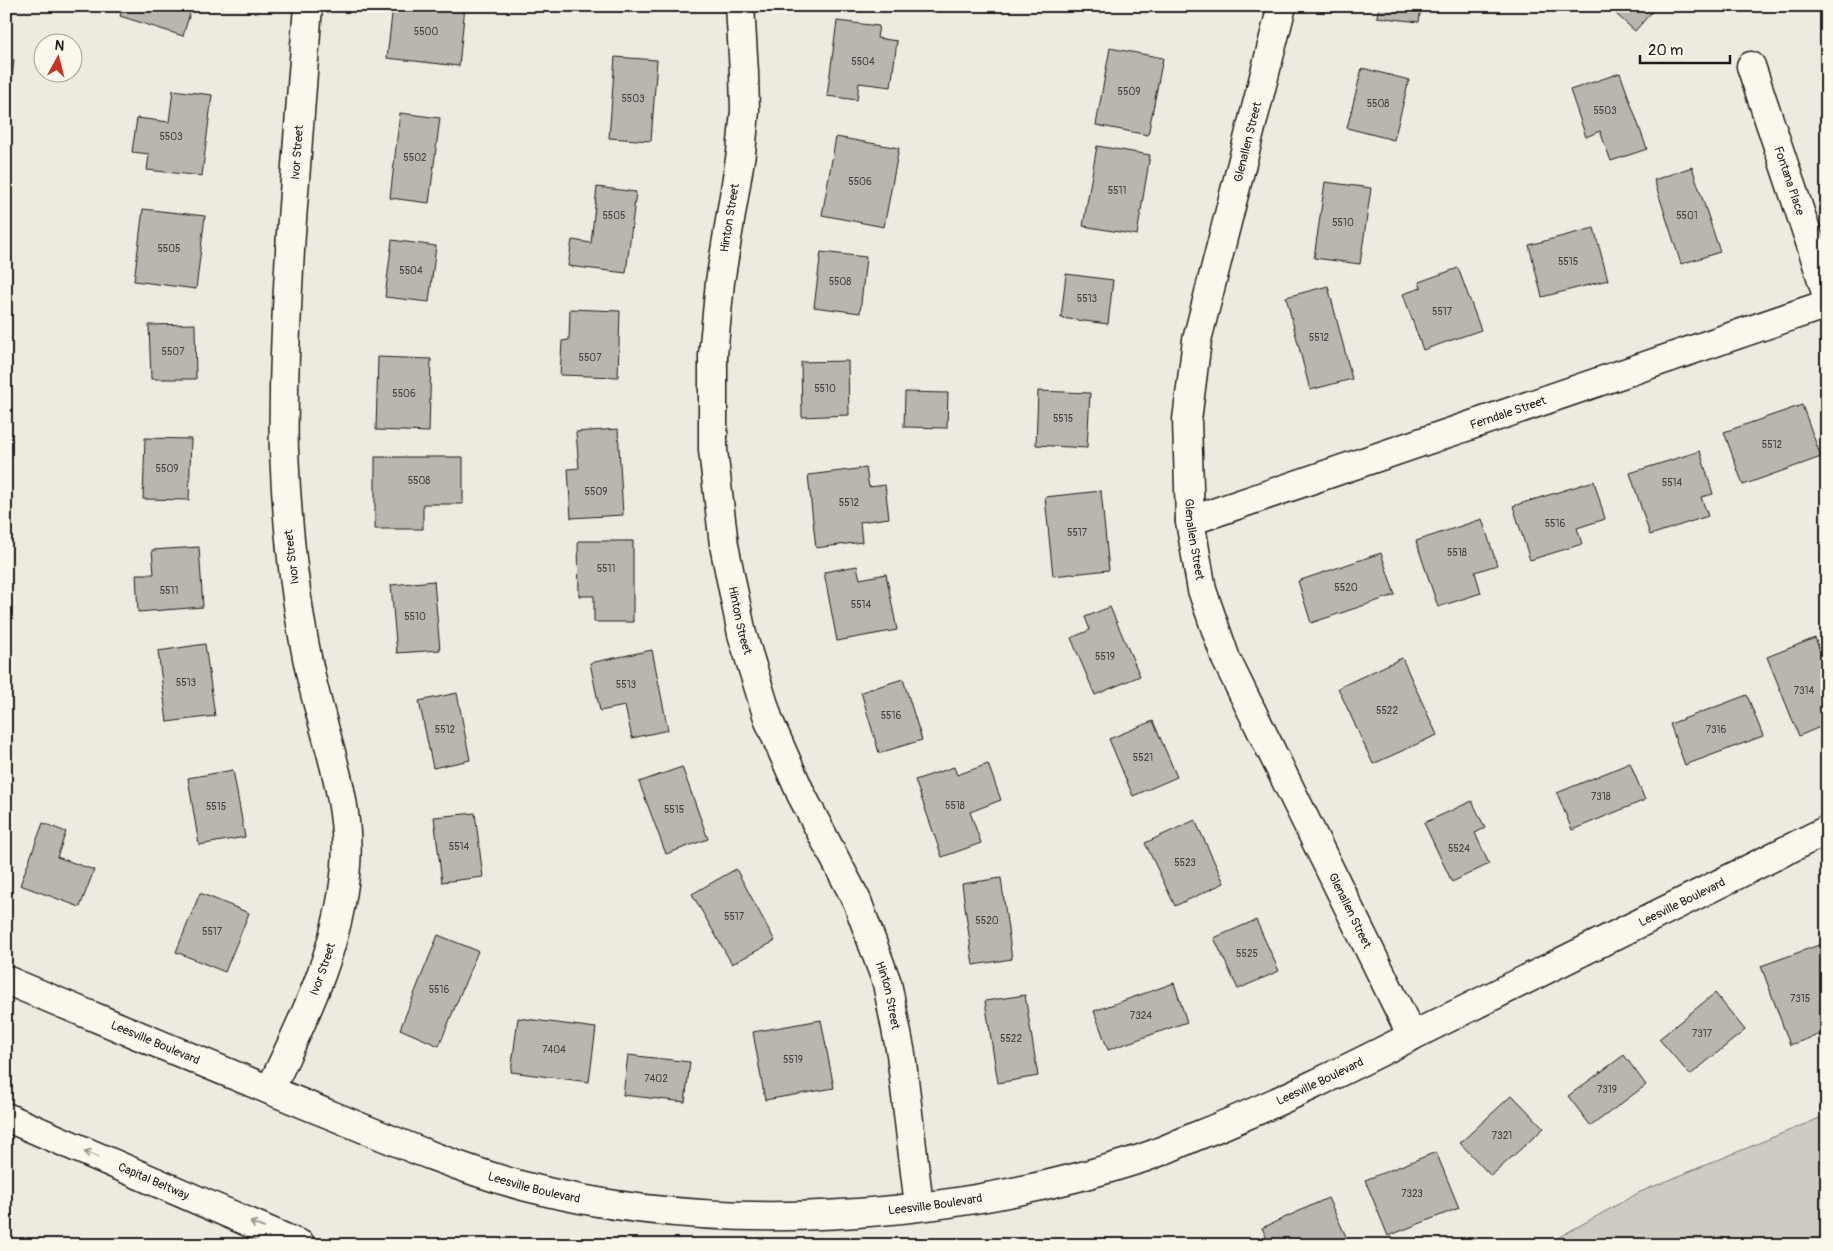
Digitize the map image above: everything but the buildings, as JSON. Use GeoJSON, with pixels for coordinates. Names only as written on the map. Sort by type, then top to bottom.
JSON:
{"type":"FeatureCollection","features":[{"type":"Feature","properties":{"kind":"main road","name":"Ivor Street"},"geometry":{"type":"LineString","coordinates":[[270,1090],[311,1004],[326,962],[340,911],[346,864],[346,832],[342,801],[312,679],[297,596],[288,522],[284,446],[286,312],[308,6]]}},
{"type":"Feature","properties":{"kind":"main road","name":"Hinton Street"},"geometry":{"type":"LineString","coordinates":[[740,6],[744,73],[744,119],[741,153],[720,282],[713,355],[713,450],[724,545],[742,634],[769,721],[801,794],[857,901],[887,983],[901,1054],[920,1206]]}},
{"type":"Feature","properties":{"kind":"main road","name":"Glenallen Street"},"geometry":{"type":"LineString","coordinates":[[1282,6],[1198,340],[1187,420],[1190,521],[1202,590],[1226,659],[1412,1036]]}},
{"type":"Feature","properties":{"kind":"main road","name":"Fontana Place"},"geometry":{"type":"LineString","coordinates":[[1751,66],[1827,296]]}},
{"type":"Feature","properties":{"kind":"main road","name":"Ferndale Street"},"geometry":{"type":"LineString","coordinates":[[1190,521],[1827,304]]}},
{"type":"Feature","properties":{"kind":"main road","name":"Leesville Boulevard"},"geometry":{"type":"LineString","coordinates":[[6,980],[459,1167],[525,1186],[593,1201],[678,1212],[759,1216],[829,1215],[920,1206],[1016,1192],[1078,1177],[1144,1157],[1253,1114],[1827,830]]}},
{"type":"Feature","properties":{"kind":"main road","name":"Capital Beltway"},"geometry":{"type":"LineString","coordinates":[[6,1117],[301,1245]]}},
{"type":"Feature","properties":{"kind":"shaded area"},"geometry":{"type":"Polygon","coordinates":[[[1827,1115],[1827,1245],[1545,1245],[1640,1192],[1827,1115]]]}}]}
